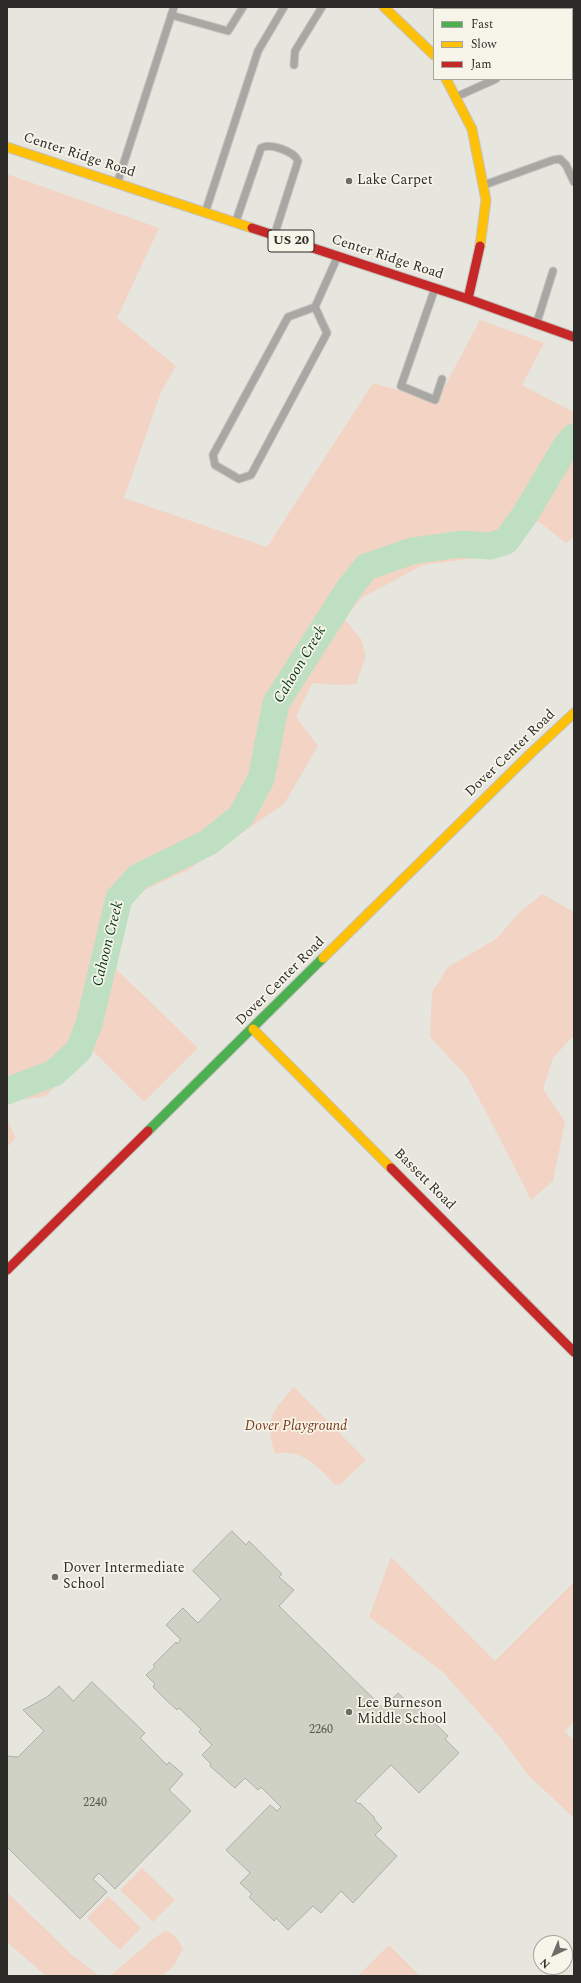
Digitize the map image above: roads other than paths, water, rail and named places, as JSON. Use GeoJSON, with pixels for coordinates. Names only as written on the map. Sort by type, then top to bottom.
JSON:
{"type":"FeatureCollection","features":[{"type":"Feature","properties":{"kind":"street"},"geometry":{"type":"LineString","coordinates":[[384,7],[433,54]]}},
{"type":"Feature","properties":{"kind":"street"},"geometry":{"type":"LineString","coordinates":[[447,80],[472,129],[486,200],[483,238],[468,299]]}},
{"type":"Feature","properties":{"kind":"street","name":"Center Ridge Road"},"geometry":{"type":"LineString","coordinates":[[7,147],[468,299],[574,337]]}},
{"type":"Feature","properties":{"kind":"street","name":"Dover Center Road"},"geometry":{"type":"LineString","coordinates":[[7,1270],[253,1029],[531,753],[574,713]]}},
{"type":"Feature","properties":{"kind":"street","name":"Bassett Road"},"geometry":{"type":"LineString","coordinates":[[253,1029],[574,1352]]}},
{"type":"Feature","properties":{"kind":"lane"},"geometry":{"type":"LineString","coordinates":[[117,183],[174,7]]}},
{"type":"Feature","properties":{"kind":"lane"},"geometry":{"type":"LineString","coordinates":[[171,15],[228,31],[243,7]]}},
{"type":"Feature","properties":{"kind":"lane"},"geometry":{"type":"LineString","coordinates":[[206,212],[258,51],[284,7]]}},
{"type":"Feature","properties":{"kind":"lane"},"geometry":{"type":"LineString","coordinates":[[294,66],[295,51],[322,7]]}},
{"type":"Feature","properties":{"kind":"lane"},"geometry":{"type":"LineString","coordinates":[[573,59],[574,50]]}},
{"type":"Feature","properties":{"kind":"lane"},"geometry":{"type":"LineString","coordinates":[[456,97],[494,80]]}},
{"type":"Feature","properties":{"kind":"lane"},"geometry":{"type":"LineString","coordinates":[[236,222],[261,148],[270,146],[293,154],[298,161],[274,235]]}},
{"type":"Feature","properties":{"kind":"lane"},"geometry":{"type":"LineString","coordinates":[[484,185],[553,160],[560,159],[566,165],[574,182]]}},
{"type":"Feature","properties":{"kind":"lane"},"geometry":{"type":"LineString","coordinates":[[315,307],[327,333],[251,474],[239,479],[216,466],[213,455],[288,317],[315,307],[338,256]]}},
{"type":"Feature","properties":{"kind":"lane"},"geometry":{"type":"LineString","coordinates":[[537,324],[553,271]]}},
{"type":"Feature","properties":{"kind":"lane"},"geometry":{"type":"LineString","coordinates":[[435,289],[401,386],[435,400],[442,379]]}},
{"type":"Feature","properties":{"kind":"waterway","name":"Cahoon Creek"},"geometry":{"type":"LineString","coordinates":[[7,1091],[54,1073],[79,1050],[89,1024],[119,898],[138,877],[209,842],[241,816],[261,779],[276,703],[348,590],[366,567],[412,551],[461,544],[490,546],[506,541],[526,513],[566,446],[574,437]]}},
{"type":"Feature","properties":{"kind":"place","name":"Lake Carpet"},"geometry":{"type":"Point","coordinates":[349,181]}},
{"type":"Feature","properties":{"kind":"place","name":"Dover Intermediate School"},"geometry":{"type":"Point","coordinates":[55,1577]}},
{"type":"Feature","properties":{"kind":"place","name":"Lee Burneson Middle School"},"geometry":{"type":"Point","coordinates":[349,1712]}},
{"type":"Feature","properties":{"kind":"park label","name":"Dover Playground"},"geometry":{"type":"Point","coordinates":[296,1427]}}]}
